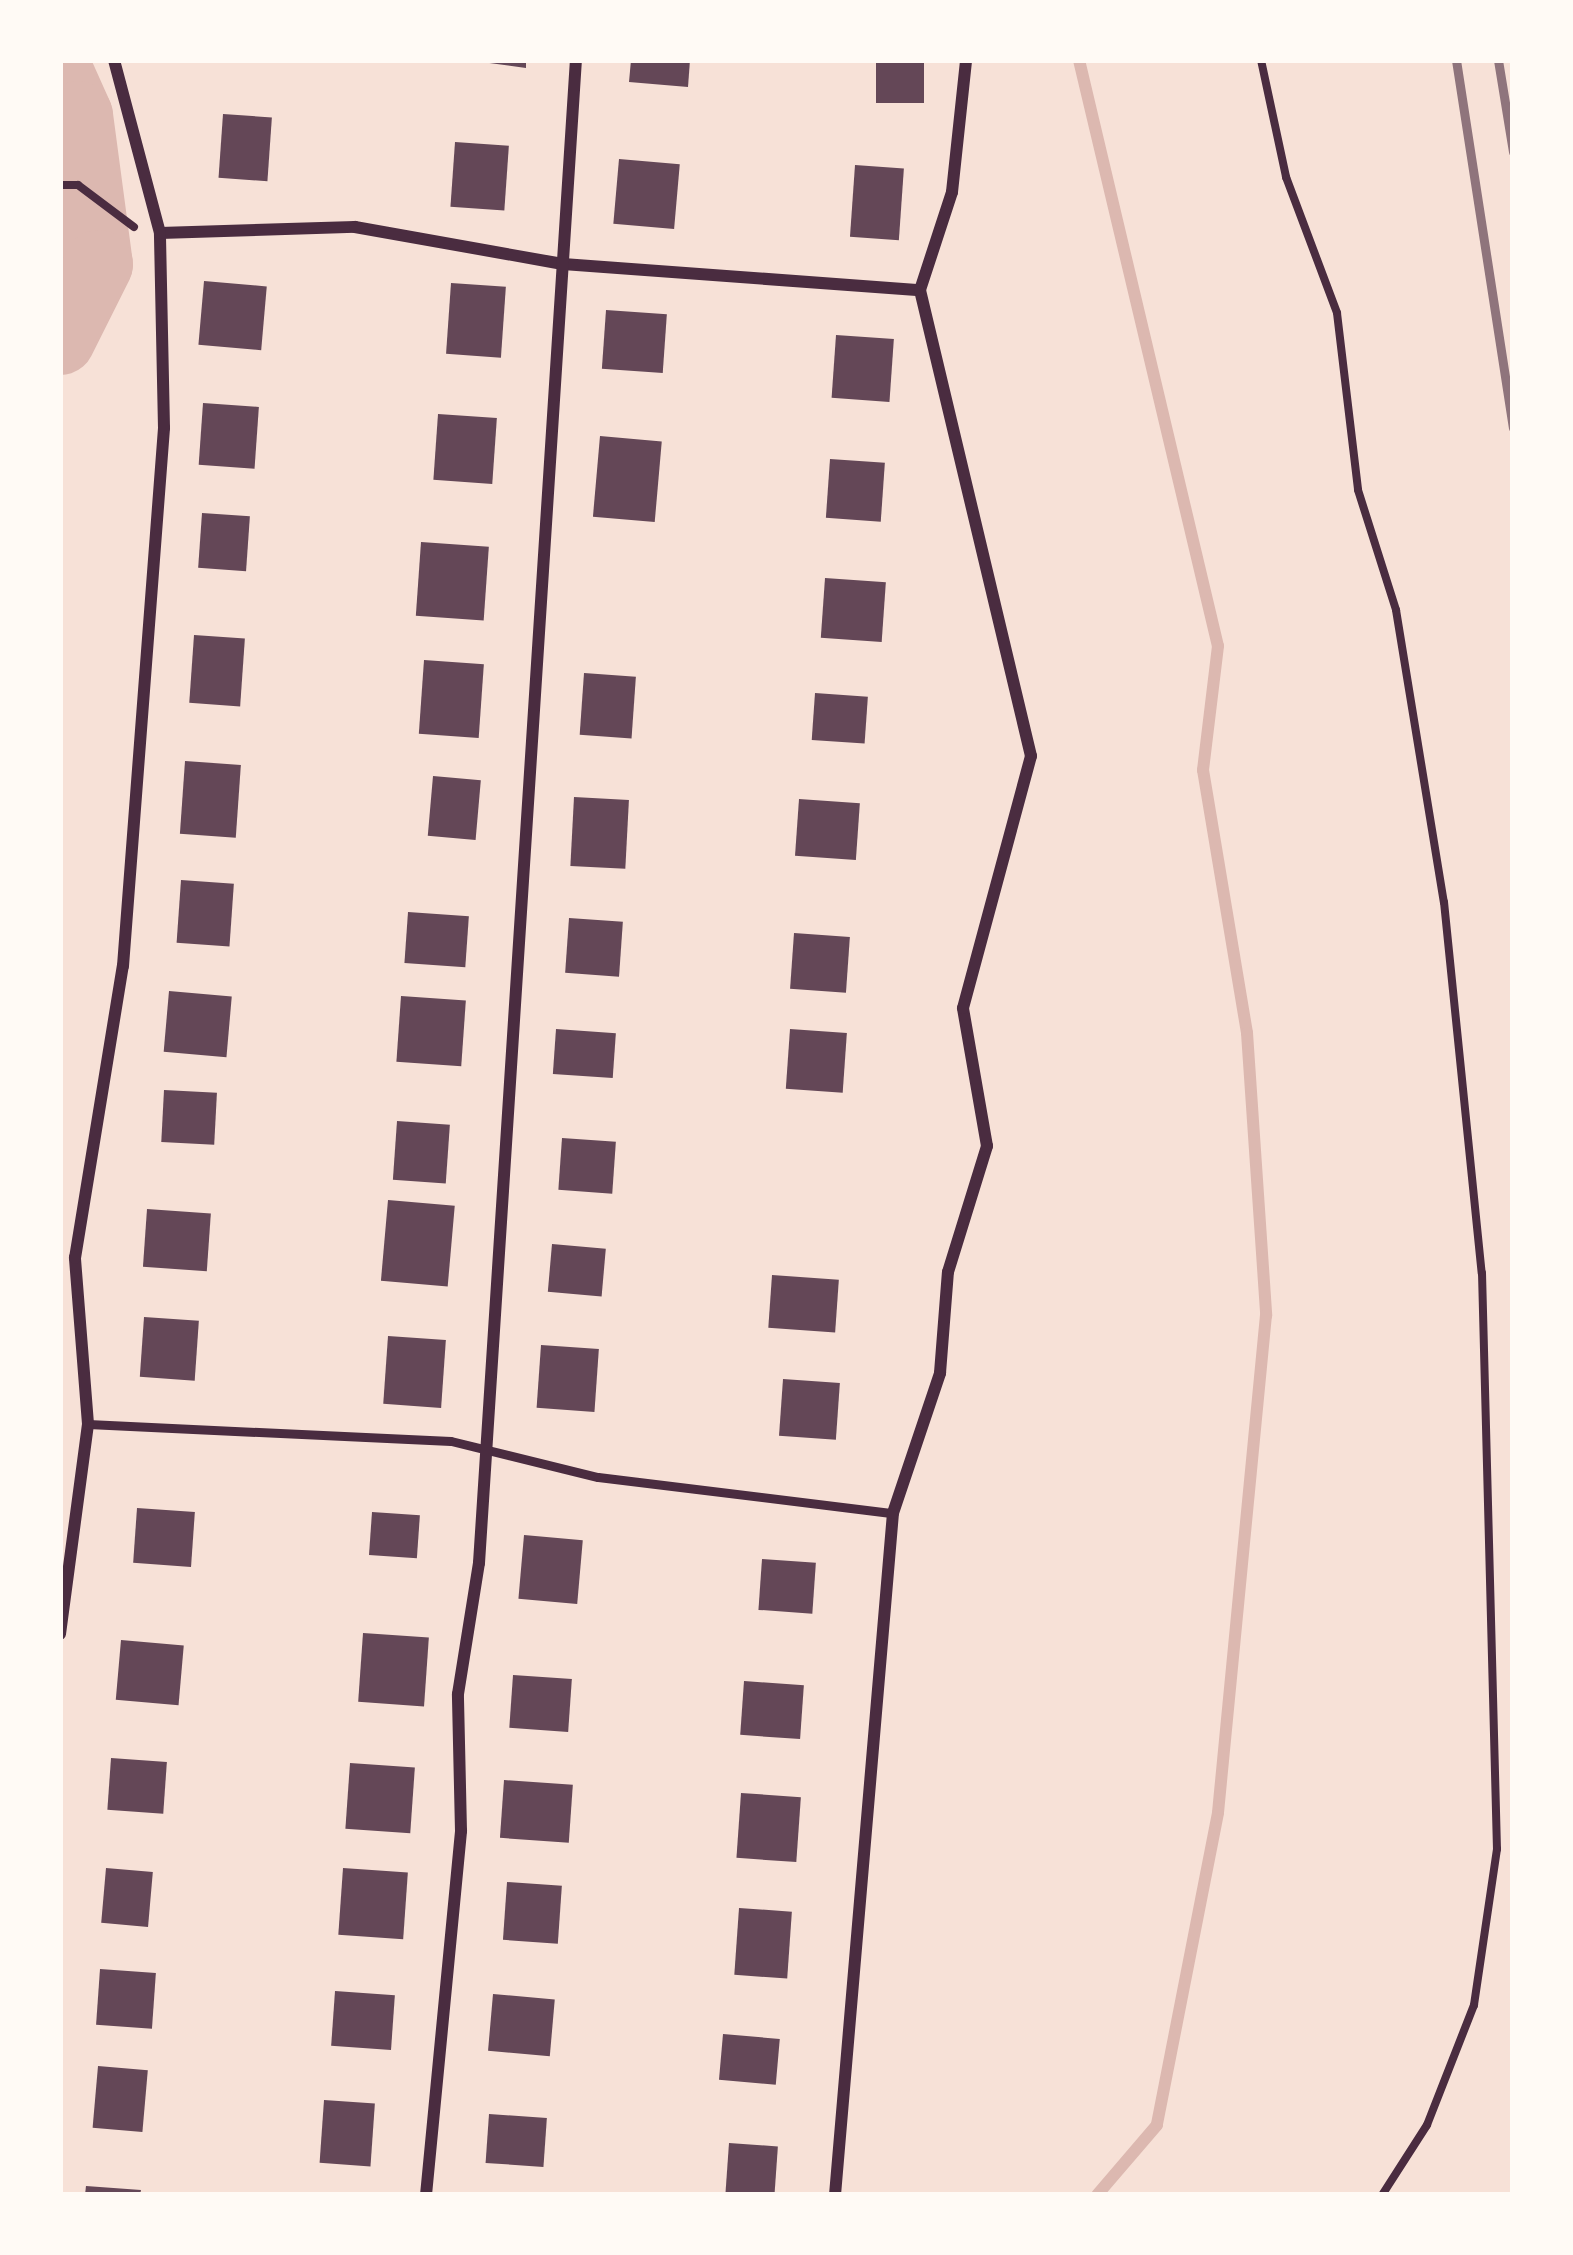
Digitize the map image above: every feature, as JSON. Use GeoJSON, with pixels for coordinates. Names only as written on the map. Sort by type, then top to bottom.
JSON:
{"type":"FeatureCollection","features":[{"type":"Feature","properties":{"kind":"street"},"geometry":{"type":"LineString","coordinates":[[60,1634],[88,1424],[75,1258],[123,966],[164,428],[160,233],[114,60]]}},
{"type":"Feature","properties":{"kind":"street"},"geometry":{"type":"LineString","coordinates":[[426,2195],[485,1449],[576,60]]}},
{"type":"Feature","properties":{"kind":"street"},"geometry":{"type":"LineString","coordinates":[[835,2195],[893,1513],[940,1373],[948,1272],[987,1146],[963,1009],[1031,756],[920,290],[952,192],[966,60]]}},
{"type":"Feature","properties":{"kind":"street"},"geometry":{"type":"LineString","coordinates":[[160,233],[355,227],[563,264],[920,290]]}},
{"type":"Feature","properties":{"kind":"lane"},"geometry":{"type":"LineString","coordinates":[[88,1424],[485,1449],[598,1478],[893,1513]]}},
{"type":"Feature","properties":{"kind":"path"},"geometry":{"type":"LineString","coordinates":[[1261,60],[1286,177],[1337,314],[1358,490],[1396,610],[1444,902],[1482,1274],[1497,1849],[1474,2006],[1427,2125],[1382,2195]]}},
{"type":"Feature","properties":{"kind":"path"},"geometry":{"type":"LineString","coordinates":[[60,185],[78,185],[124,224]]}},
{"type":"Feature","properties":{"kind":"shaded area"},"geometry":{"type":"Polygon","coordinates":[[[60,100],[84,207],[60,337],[60,100]]]}},
{"type":"Feature","properties":{"kind":"building"},"geometry":{"type":"Polygon","coordinates":[[[467,60],[526,60],[526,68],[467,60]]]}},
{"type":"Feature","properties":{"kind":"building"},"geometry":{"type":"Polygon","coordinates":[[[631,60],[690,60],[688,87],[629,82],[631,60]]]}},
{"type":"Feature","properties":{"kind":"building"},"geometry":{"type":"Polygon","coordinates":[[[876,60],[924,60],[924,103],[876,103],[876,60]]]}},
{"type":"Feature","properties":{"kind":"building"},"geometry":{"type":"Polygon","coordinates":[[[223,114],[272,117],[267,181],[219,178],[223,114]]]}},
{"type":"Feature","properties":{"kind":"building"},"geometry":{"type":"Polygon","coordinates":[[[455,142],[509,146],[504,211],[450,207],[455,142]]]}},
{"type":"Feature","properties":{"kind":"building"},"geometry":{"type":"Polygon","coordinates":[[[619,159],[680,164],[674,229],[613,224],[619,159]]]}},
{"type":"Feature","properties":{"kind":"building"},"geometry":{"type":"Polygon","coordinates":[[[855,165],[904,168],[899,240],[850,237],[855,165]]]}},
{"type":"Feature","properties":{"kind":"building"},"geometry":{"type":"Polygon","coordinates":[[[204,281],[267,286],[261,350],[198,345],[204,281]]]}},
{"type":"Feature","properties":{"kind":"building"},"geometry":{"type":"Polygon","coordinates":[[[451,283],[506,287],[501,358],[446,354],[451,283]]]}},
{"type":"Feature","properties":{"kind":"building"},"geometry":{"type":"Polygon","coordinates":[[[606,310],[667,314],[663,373],[602,369],[606,310]]]}},
{"type":"Feature","properties":{"kind":"building"},"geometry":{"type":"Polygon","coordinates":[[[836,335],[894,339],[889,402],[832,398],[836,335]]]}},
{"type":"Feature","properties":{"kind":"building"},"geometry":{"type":"Polygon","coordinates":[[[203,403],[259,407],[255,469],[199,465],[203,403]]]}},
{"type":"Feature","properties":{"kind":"building"},"geometry":{"type":"Polygon","coordinates":[[[438,414],[497,418],[492,484],[433,480],[438,414]]]}},
{"type":"Feature","properties":{"kind":"building"},"geometry":{"type":"Polygon","coordinates":[[[600,436],[662,441],[655,522],[593,517],[600,436]]]}},
{"type":"Feature","properties":{"kind":"building"},"geometry":{"type":"Polygon","coordinates":[[[830,459],[885,463],[881,522],[826,518],[830,459]]]}},
{"type":"Feature","properties":{"kind":"building"},"geometry":{"type":"Polygon","coordinates":[[[202,513],[250,516],[246,571],[198,568],[202,513]]]}},
{"type":"Feature","properties":{"kind":"building"},"geometry":{"type":"Polygon","coordinates":[[[421,542],[489,547],[484,621],[416,616],[421,542]]]}},
{"type":"Feature","properties":{"kind":"building"},"geometry":{"type":"Polygon","coordinates":[[[825,578],[886,582],[882,642],[821,638],[825,578]]]}},
{"type":"Feature","properties":{"kind":"building"},"geometry":{"type":"Polygon","coordinates":[[[194,635],[245,639],[240,706],[189,703],[194,635]]]}},
{"type":"Feature","properties":{"kind":"building"},"geometry":{"type":"Polygon","coordinates":[[[424,660],[484,664],[479,738],[419,734],[424,660]]]}},
{"type":"Feature","properties":{"kind":"building"},"geometry":{"type":"Polygon","coordinates":[[[584,673],[636,677],[632,738],[580,735],[584,673]]]}},
{"type":"Feature","properties":{"kind":"building"},"geometry":{"type":"Polygon","coordinates":[[[815,693],[868,697],[865,744],[812,740],[815,693]]]}},
{"type":"Feature","properties":{"kind":"building"},"geometry":{"type":"Polygon","coordinates":[[[185,761],[241,765],[236,838],[180,834],[185,761]]]}},
{"type":"Feature","properties":{"kind":"building"},"geometry":{"type":"Polygon","coordinates":[[[433,776],[481,780],[476,840],[428,836],[433,776]]]}},
{"type":"Feature","properties":{"kind":"building"},"geometry":{"type":"Polygon","coordinates":[[[574,797],[629,800],[625,869],[570,866],[574,797]]]}},
{"type":"Feature","properties":{"kind":"building"},"geometry":{"type":"Polygon","coordinates":[[[799,799],[860,803],[856,860],[795,856],[799,799]]]}},
{"type":"Feature","properties":{"kind":"building"},"geometry":{"type":"Polygon","coordinates":[[[181,880],[234,884],[229,947],[177,943],[181,880]]]}},
{"type":"Feature","properties":{"kind":"building"},"geometry":{"type":"Polygon","coordinates":[[[408,912],[469,916],[465,967],[404,963],[408,912]]]}},
{"type":"Feature","properties":{"kind":"building"},"geometry":{"type":"Polygon","coordinates":[[[569,918],[623,922],[619,977],[565,973],[569,918]]]}},
{"type":"Feature","properties":{"kind":"building"},"geometry":{"type":"Polygon","coordinates":[[[794,933],[850,937],[846,993],[790,989],[794,933]]]}},
{"type":"Feature","properties":{"kind":"building"},"geometry":{"type":"Polygon","coordinates":[[[169,991],[232,996],[226,1057],[164,1052],[169,991]]]}},
{"type":"Feature","properties":{"kind":"building"},"geometry":{"type":"Polygon","coordinates":[[[401,996],[466,1001],[461,1066],[396,1062],[401,996]]]}},
{"type":"Feature","properties":{"kind":"building"},"geometry":{"type":"Polygon","coordinates":[[[556,1029],[616,1033],[613,1078],[553,1074],[556,1029]]]}},
{"type":"Feature","properties":{"kind":"building"},"geometry":{"type":"Polygon","coordinates":[[[790,1029],[847,1033],[843,1093],[786,1089],[790,1029]]]}},
{"type":"Feature","properties":{"kind":"building"},"geometry":{"type":"Polygon","coordinates":[[[164,1090],[217,1093],[214,1145],[161,1142],[164,1090]]]}},
{"type":"Feature","properties":{"kind":"building"},"geometry":{"type":"Polygon","coordinates":[[[397,1121],[450,1125],[446,1184],[393,1180],[397,1121]]]}},
{"type":"Feature","properties":{"kind":"building"},"geometry":{"type":"Polygon","coordinates":[[[562,1138],[616,1142],[612,1194],[558,1190],[562,1138]]]}},
{"type":"Feature","properties":{"kind":"building"},"geometry":{"type":"Polygon","coordinates":[[[388,1200],[455,1206],[448,1287],[381,1281],[388,1200]]]}},
{"type":"Feature","properties":{"kind":"building"},"geometry":{"type":"Polygon","coordinates":[[[147,1209],[211,1213],[207,1271],[143,1267],[147,1209]]]}},
{"type":"Feature","properties":{"kind":"building"},"geometry":{"type":"Polygon","coordinates":[[[552,1244],[606,1249],[602,1297],[548,1292],[552,1244]]]}},
{"type":"Feature","properties":{"kind":"building"},"geometry":{"type":"Polygon","coordinates":[[[772,1275],[839,1280],[835,1333],[768,1328],[772,1275]]]}},
{"type":"Feature","properties":{"kind":"building"},"geometry":{"type":"Polygon","coordinates":[[[144,1317],[199,1321],[195,1381],[140,1377],[144,1317]]]}},
{"type":"Feature","properties":{"kind":"building"},"geometry":{"type":"Polygon","coordinates":[[[388,1336],[446,1340],[441,1408],[383,1404],[388,1336]]]}},
{"type":"Feature","properties":{"kind":"building"},"geometry":{"type":"Polygon","coordinates":[[[541,1345],[599,1349],[594,1412],[537,1408],[541,1345]]]}},
{"type":"Feature","properties":{"kind":"building"},"geometry":{"type":"Polygon","coordinates":[[[783,1379],[840,1383],[836,1440],[779,1436],[783,1379]]]}},
{"type":"Feature","properties":{"kind":"building"},"geometry":{"type":"Polygon","coordinates":[[[137,1508],[195,1512],[191,1567],[133,1563],[137,1508]]]}},
{"type":"Feature","properties":{"kind":"building"},"geometry":{"type":"Polygon","coordinates":[[[372,1512],[420,1515],[417,1558],[369,1555],[372,1512]]]}},
{"type":"Feature","properties":{"kind":"building"},"geometry":{"type":"Polygon","coordinates":[[[524,1535],[583,1540],[577,1604],[518,1599],[524,1535]]]}},
{"type":"Feature","properties":{"kind":"building"},"geometry":{"type":"Polygon","coordinates":[[[762,1559],[816,1563],[812,1614],[758,1610],[762,1559]]]}},
{"type":"Feature","properties":{"kind":"building"},"geometry":{"type":"Polygon","coordinates":[[[363,1633],[429,1638],[424,1706],[358,1702],[363,1633]]]}},
{"type":"Feature","properties":{"kind":"building"},"geometry":{"type":"Polygon","coordinates":[[[121,1640],[184,1645],[179,1705],[116,1700],[121,1640]]]}},
{"type":"Feature","properties":{"kind":"building"},"geometry":{"type":"Polygon","coordinates":[[[513,1675],[572,1679],[568,1732],[509,1728],[513,1675]]]}},
{"type":"Feature","properties":{"kind":"building"},"geometry":{"type":"Polygon","coordinates":[[[744,1681],[804,1685],[800,1739],[740,1735],[744,1681]]]}},
{"type":"Feature","properties":{"kind":"building"},"geometry":{"type":"Polygon","coordinates":[[[111,1758],[167,1762],[163,1814],[107,1810],[111,1758]]]}},
{"type":"Feature","properties":{"kind":"building"},"geometry":{"type":"Polygon","coordinates":[[[350,1763],[415,1768],[410,1833],[345,1829],[350,1763]]]}},
{"type":"Feature","properties":{"kind":"building"},"geometry":{"type":"Polygon","coordinates":[[[504,1780],[573,1785],[569,1843],[500,1838],[504,1780]]]}},
{"type":"Feature","properties":{"kind":"building"},"geometry":{"type":"Polygon","coordinates":[[[741,1793],[801,1797],[796,1862],[736,1858],[741,1793]]]}},
{"type":"Feature","properties":{"kind":"building"},"geometry":{"type":"Polygon","coordinates":[[[106,1868],[153,1872],[148,1927],[101,1923],[106,1868]]]}},
{"type":"Feature","properties":{"kind":"building"},"geometry":{"type":"Polygon","coordinates":[[[343,1868],[408,1873],[403,1939],[338,1935],[343,1868]]]}},
{"type":"Feature","properties":{"kind":"building"},"geometry":{"type":"Polygon","coordinates":[[[507,1882],[562,1886],[558,1944],[503,1940],[507,1882]]]}},
{"type":"Feature","properties":{"kind":"building"},"geometry":{"type":"Polygon","coordinates":[[[739,1908],[792,1912],[787,1979],[734,1975],[739,1908]]]}},
{"type":"Feature","properties":{"kind":"building"},"geometry":{"type":"Polygon","coordinates":[[[100,1969],[156,1973],[152,2029],[96,2025],[100,1969]]]}},
{"type":"Feature","properties":{"kind":"building"},"geometry":{"type":"Polygon","coordinates":[[[335,1991],[395,1995],[391,2050],[331,2046],[335,1991]]]}},
{"type":"Feature","properties":{"kind":"building"},"geometry":{"type":"Polygon","coordinates":[[[493,1994],[555,1999],[550,2056],[488,2051],[493,1994]]]}},
{"type":"Feature","properties":{"kind":"building"},"geometry":{"type":"Polygon","coordinates":[[[723,2034],[780,2039],[776,2085],[719,2080],[723,2034]]]}},
{"type":"Feature","properties":{"kind":"building"},"geometry":{"type":"Polygon","coordinates":[[[98,2066],[148,2070],[142,2132],[93,2128],[98,2066]]]}},
{"type":"Feature","properties":{"kind":"building"},"geometry":{"type":"Polygon","coordinates":[[[324,2100],[375,2104],[370,2166],[320,2163],[324,2100]]]}},
{"type":"Feature","properties":{"kind":"building"},"geometry":{"type":"Polygon","coordinates":[[[489,2114],[547,2118],[543,2167],[486,2163],[489,2114]]]}},
{"type":"Feature","properties":{"kind":"building"},"geometry":{"type":"Polygon","coordinates":[[[729,2143],[778,2146],[774,2195],[725,2195],[729,2143]]]}},
{"type":"Feature","properties":{"kind":"building"},"geometry":{"type":"Polygon","coordinates":[[[86,2186],[141,2190],[140,2195],[85,2195],[86,2186]]]}},
{"type":"Feature","properties":{"kind":"waterway"},"geometry":{"type":"LineString","coordinates":[[1079,60],[1218,646],[1203,770],[1247,1033],[1266,1315],[1218,1813],[1157,2125],[1097,2195]]}},
{"type":"Feature","properties":{"kind":"waterway"},"geometry":{"type":"LineString","coordinates":[[60,75],[78,115],[98,264],[60,340]]}},
{"type":"Feature","properties":{"kind":"railway"},"geometry":{"type":"LineString","coordinates":[[1456,60],[1513,428]]}},
{"type":"Feature","properties":{"kind":"railway"},"geometry":{"type":"LineString","coordinates":[[1498,60],[1513,152]]}}]}
